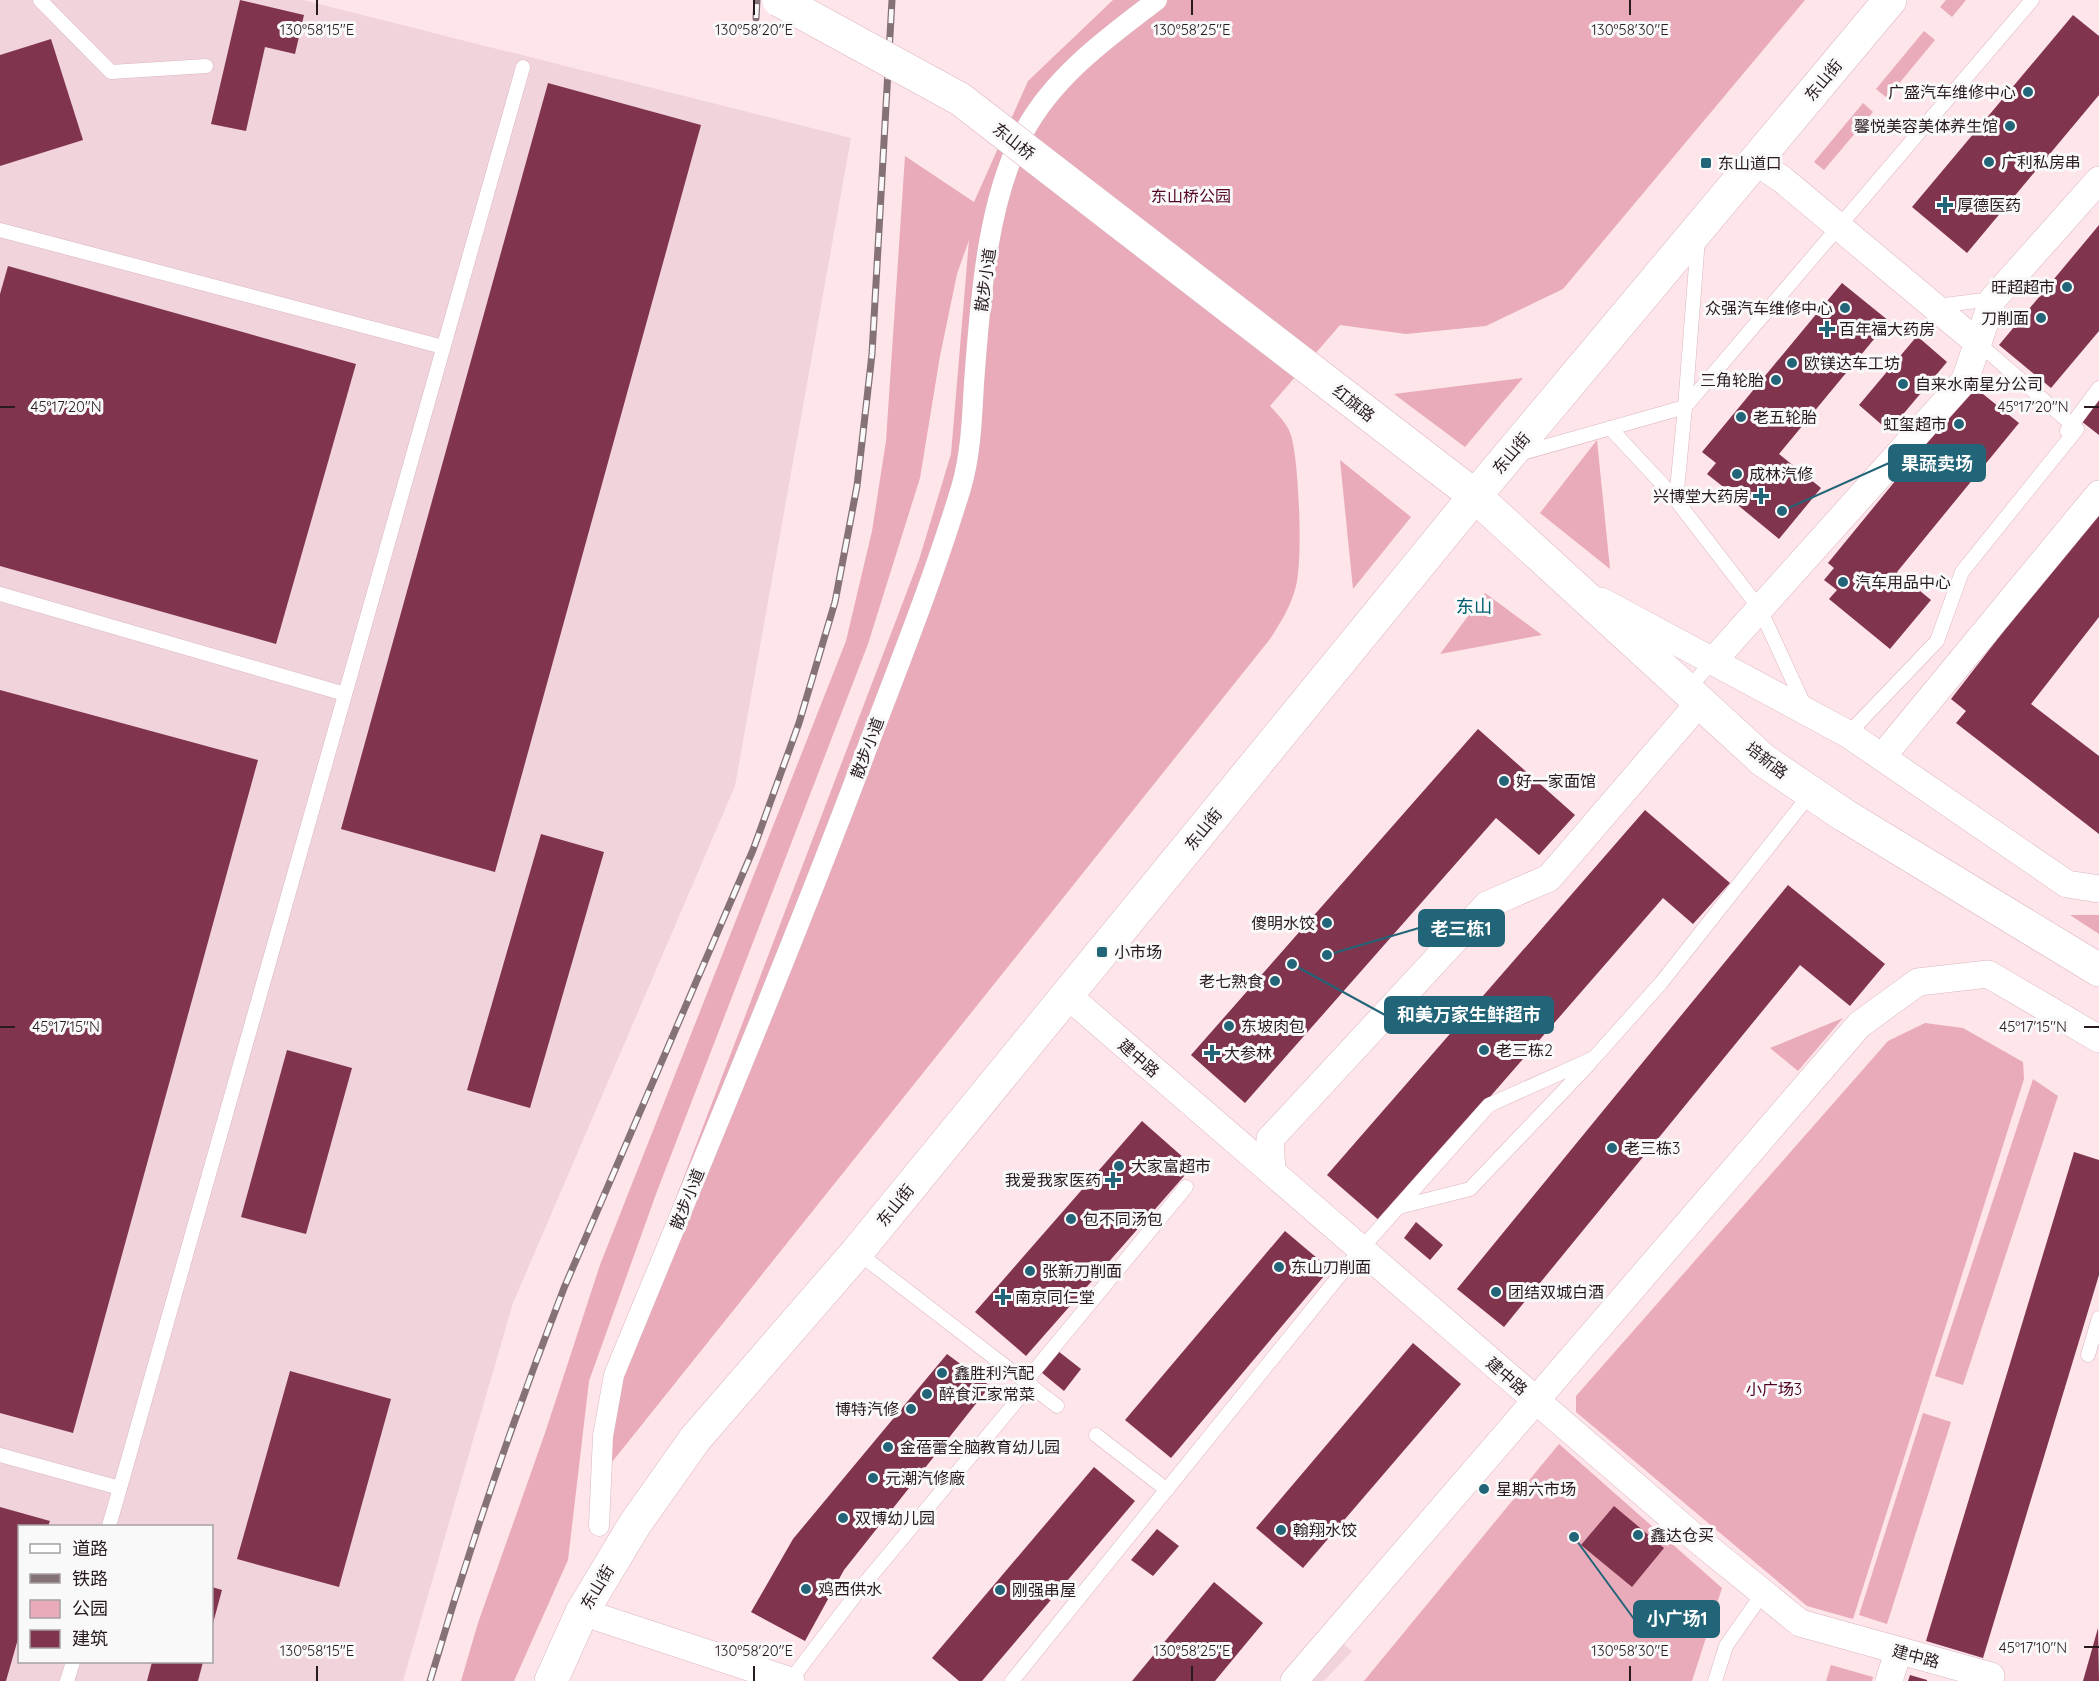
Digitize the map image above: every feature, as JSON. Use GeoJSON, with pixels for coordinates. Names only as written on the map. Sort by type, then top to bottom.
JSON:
{"type":"FeatureCollection","features":[{"type":"Feature","properties":{"kind":"main road","name":"东山桥"},"geometry":{"type":"LineString","coordinates":[[779,0],[960,99],[1232,309]]}},
{"type":"Feature","properties":{"kind":"main road","name":"东山街"},"geometry":{"type":"LineString","coordinates":[[551,1681],[582,1612],[635,1524],[695,1439],[856,1252],[1475,496],[1890,0]]}},
{"type":"Feature","properties":{"kind":"main road","name":"红旗路"},"geometry":{"type":"LineString","coordinates":[[1232,309],[1475,496]]}},
{"type":"Feature","properties":{"kind":"main road","name":"培新路"},"geometry":{"type":"LineString","coordinates":[[1475,496],[1763,760],[1811,793],[2099,970]]}},
{"type":"Feature","properties":{"kind":"street","name":"散步小道"},"geometry":{"type":"LineString","coordinates":[[599,1526],[603,1436],[614,1375],[814,890],[943,548],[967,470],[979,322],[992,232],[1006,180],[1023,133],[1050,94],[1100,45],[1157,0]]}},
{"type":"Feature","properties":{"kind":"street"},"geometry":{"type":"LineString","coordinates":[[1755,161],[1783,180],[1978,343]]}},
{"type":"Feature","properties":{"kind":"street"},"geometry":{"type":"LineString","coordinates":[[1713,661],[1965,380],[1994,299],[2099,180]]}},
{"type":"Feature","properties":{"kind":"street"},"geometry":{"type":"LineString","coordinates":[[1882,757],[2099,494]]}},
{"type":"Feature","properties":{"kind":"street"},"geometry":{"type":"LineString","coordinates":[[1576,588],[1848,734],[2067,884],[2099,890]]}},
{"type":"Feature","properties":{"kind":"street"},"geometry":{"type":"LineString","coordinates":[[1272,1172],[1270,1139],[1487,905],[1549,878],[1694,696]]}},
{"type":"Feature","properties":{"kind":"street"},"geometry":{"type":"LineString","coordinates":[[1294,1681],[1859,1025],[1918,982],[1988,974],[2099,1039]]}},
{"type":"Feature","properties":{"kind":"street","name":"建中路"},"geometry":{"type":"LineString","coordinates":[[1067,995],[1536,1401],[1800,1623],[1990,1679]]}},
{"type":"Feature","properties":{"kind":"street"},"geometry":{"type":"LineString","coordinates":[[582,1612],[791,1681]]}},
{"type":"Feature","properties":{"kind":"street"},"geometry":{"type":"LineString","coordinates":[[1889,1681],[1898,1652]]}},
{"type":"Feature","properties":{"kind":"lane"},"geometry":{"type":"LineString","coordinates":[[40,0],[111,72],[206,66]]}},
{"type":"Feature","properties":{"kind":"lane"},"geometry":{"type":"LineString","coordinates":[[1508,457],[1685,407],[2032,0]]}},
{"type":"Feature","properties":{"kind":"lane"},"geometry":{"type":"LineString","coordinates":[[110,1525],[523,67]]}},
{"type":"Feature","properties":{"kind":"lane"},"geometry":{"type":"LineString","coordinates":[[1676,499],[1699,229]]}},
{"type":"Feature","properties":{"kind":"lane"},"geometry":{"type":"LineString","coordinates":[[0,230],[444,347]]}},
{"type":"Feature","properties":{"kind":"lane"},"geometry":{"type":"LineString","coordinates":[[1934,307],[1994,299]]}},
{"type":"Feature","properties":{"kind":"lane"},"geometry":{"type":"LineString","coordinates":[[1978,343],[2070,423]]}},
{"type":"Feature","properties":{"kind":"lane"},"geometry":{"type":"LineString","coordinates":[[1848,734],[1937,641],[1962,572],[2058,452],[2070,423],[2099,388]]}},
{"type":"Feature","properties":{"kind":"lane"},"geometry":{"type":"LineString","coordinates":[[1610,428],[1676,499],[1760,609],[1808,712]]}},
{"type":"Feature","properties":{"kind":"lane"},"geometry":{"type":"LineString","coordinates":[[0,594],[345,694]]}},
{"type":"Feature","properties":{"kind":"lane"},"geometry":{"type":"LineString","coordinates":[[1694,696],[1713,661]]}},
{"type":"Feature","properties":{"kind":"lane"},"geometry":{"type":"LineString","coordinates":[[1400,1207],[1470,1189],[1594,1058],[1661,983],[1811,793]]}},
{"type":"Feature","properties":{"kind":"lane"},"geometry":{"type":"LineString","coordinates":[[1012,1681],[1361,1249],[1489,1105],[1594,1058]]}},
{"type":"Feature","properties":{"kind":"lane"},"geometry":{"type":"LineString","coordinates":[[791,1681],[860,1589],[1186,1187]]}},
{"type":"Feature","properties":{"kind":"lane"},"geometry":{"type":"LineString","coordinates":[[856,1252],[1057,1406]]}},
{"type":"Feature","properties":{"kind":"lane"},"geometry":{"type":"LineString","coordinates":[[2088,1355],[2099,1318]]}},
{"type":"Feature","properties":{"kind":"lane"},"geometry":{"type":"LineString","coordinates":[[1096,1435],[1167,1490]]}},
{"type":"Feature","properties":{"kind":"lane"},"geometry":{"type":"LineString","coordinates":[[0,1455],[120,1488]]}},
{"type":"Feature","properties":{"kind":"lane"},"geometry":{"type":"LineString","coordinates":[[1715,1681],[1726,1646],[1763,1593]]}},
{"type":"Feature","properties":{"kind":"lane"},"geometry":{"type":"LineString","coordinates":[[67,1681],[73,1663]]}},
{"type":"Feature","properties":{"kind":"shaded area"},"geometry":{"type":"Polygon","coordinates":[[[0,0],[303,0],[851,138],[735,786],[513,1303],[403,1681],[0,1681],[0,0]]]}},
{"type":"Feature","properties":{"kind":"shaded area"},"geometry":{"type":"Polygon","coordinates":[[[1325,1629],[1352,1651],[1324,1681],[1282,1681],[1325,1629]]]}},
{"type":"Feature","properties":{"kind":"green space","name":"东山桥公园"},"geometry":{"type":"Polygon","coordinates":[[[1113,0],[1805,0],[1563,289],[1486,326],[1406,334],[1340,325],[1270,406],[1285,423],[1291,435],[1296,466],[1300,533],[1296,586],[1274,633],[608,1467],[627,1326],[919,560],[951,454],[969,240],[957,274],[940,356],[920,478],[868,644],[656,1194],[589,1381],[568,1560],[514,1681],[461,1681],[478,1623],[545,1433],[600,1265],[846,641],[872,531],[886,441],[905,156],[974,202],[1028,81],[1113,0]]]}},
{"type":"Feature","properties":{"kind":"green space"},"geometry":{"type":"Polygon","coordinates":[[[1946,0],[1966,0],[1952,17],[1940,7],[1946,0]]]}},
{"type":"Feature","properties":{"kind":"green space"},"geometry":{"type":"Polygon","coordinates":[[[1924,31],[1935,40],[1887,98],[1876,89],[1924,31]]]}},
{"type":"Feature","properties":{"kind":"green space"},"geometry":{"type":"Polygon","coordinates":[[[1863,103],[1873,112],[1824,170],[1814,162],[1863,103]]]}},
{"type":"Feature","properties":{"kind":"green space"},"geometry":{"type":"Polygon","coordinates":[[[1523,378],[1465,447],[1394,394],[1523,378]]]}},
{"type":"Feature","properties":{"kind":"green space"},"geometry":{"type":"Polygon","coordinates":[[[1597,440],[1610,569],[1540,513],[1597,440]]]}},
{"type":"Feature","properties":{"kind":"green space"},"geometry":{"type":"Polygon","coordinates":[[[1340,460],[1411,517],[1353,589],[1340,460]]]}},
{"type":"Feature","properties":{"kind":"green space"},"geometry":{"type":"Polygon","coordinates":[[[1485,593],[1542,635],[1440,654],[1485,593]]]}},
{"type":"Feature","properties":{"kind":"green space"},"geometry":{"type":"Polygon","coordinates":[[[2070,915],[2099,915],[2099,934],[2070,915]]]}},
{"type":"Feature","properties":{"kind":"green space"},"geometry":{"type":"Polygon","coordinates":[[[1843,1018],[1798,1071],[1770,1048],[1843,1018]]]}},
{"type":"Feature","properties":{"kind":"green space","name":"小广场3"},"geometry":{"type":"Polygon","coordinates":[[[1925,1023],[1963,1028],[2023,1062],[2024,1079],[1853,1619],[1807,1606],[1576,1412],[1576,1396],[1888,1041],[1925,1023]]]}},
{"type":"Feature","properties":{"kind":"green space"},"geometry":{"type":"Polygon","coordinates":[[[2033,1079],[2058,1096],[1963,1385],[1935,1376],[2033,1079]]]}},
{"type":"Feature","properties":{"kind":"green space"},"geometry":{"type":"Polygon","coordinates":[[[1923,1413],[1951,1422],[1887,1624],[1859,1615],[1923,1413]]]}},
{"type":"Feature","properties":{"kind":"green space"},"geometry":{"type":"Polygon","coordinates":[[[1559,1444],[1722,1588],[1692,1681],[1364,1681],[1559,1444]]]}},
{"type":"Feature","properties":{"kind":"green space"},"geometry":{"type":"Polygon","coordinates":[[[1831,1665],[1873,1677],[1872,1681],[1826,1681],[1831,1665]]]}},
{"type":"Feature","properties":{"kind":"building"},"geometry":{"type":"Polygon","coordinates":[[[240,0],[304,15],[295,54],[265,47],[246,131],[211,124],[240,0]]]}},
{"type":"Feature","properties":{"kind":"building"},"geometry":{"type":"Polygon","coordinates":[[[2073,15],[2099,36],[2099,95],[1967,253],[1912,207],[2073,15]]]}},
{"type":"Feature","properties":{"kind":"building"},"geometry":{"type":"Polygon","coordinates":[[[51,39],[83,140],[0,166],[0,55],[51,39]]]}},
{"type":"Feature","properties":{"kind":"building"},"geometry":{"type":"Polygon","coordinates":[[[548,83],[701,125],[495,872],[341,829],[548,83]]]}},
{"type":"Feature","properties":{"kind":"building"},"geometry":{"type":"Polygon","coordinates":[[[2099,225],[2099,331],[2051,388],[1999,345],[2099,225]]]}},
{"type":"Feature","properties":{"kind":"building"},"geometry":{"type":"Polygon","coordinates":[[[8,266],[356,364],[276,644],[0,566],[0,294],[8,266]]]}},
{"type":"Feature","properties":{"kind":"building"},"geometry":{"type":"Polygon","coordinates":[[[1842,283],[1889,321],[1779,454],[1821,488],[1779,539],[1728,497],[1731,493],[1707,474],[1716,463],[1702,452],[1842,283]]]}},
{"type":"Feature","properties":{"kind":"building","name":"自来水南星分公司"},"geometry":{"type":"Polygon","coordinates":[[[1917,336],[1947,362],[1889,431],[1859,405],[1917,336]]]}},
{"type":"Feature","properties":{"kind":"building"},"geometry":{"type":"Polygon","coordinates":[[[1973,386],[2019,423],[1897,572],[1931,600],[1890,649],[1829,599],[1837,590],[1824,580],[1834,568],[1828,563],[1973,386]]]}},
{"type":"Feature","properties":{"kind":"building"},"geometry":{"type":"Polygon","coordinates":[[[2099,399],[2099,435],[2081,421],[2099,399]]]}},
{"type":"Feature","properties":{"kind":"building"},"geometry":{"type":"Polygon","coordinates":[[[2099,508],[2099,617],[2031,704],[2099,756],[2099,834],[1956,723],[1966,711],[1951,699],[2099,508]]]}},
{"type":"Feature","properties":{"kind":"building"},"geometry":{"type":"Polygon","coordinates":[[[0,690],[258,760],[73,1433],[0,1413],[0,690]]]}},
{"type":"Feature","properties":{"kind":"building"},"geometry":{"type":"Polygon","coordinates":[[[1478,729],[1575,815],[1539,855],[1496,818],[1245,1103],[1191,1055],[1478,729]]]}},
{"type":"Feature","properties":{"kind":"building","name":"老三栋2"},"geometry":{"type":"Polygon","coordinates":[[[1645,810],[1730,883],[1693,924],[1663,898],[1381,1222],[1327,1175],[1645,810]]]}},
{"type":"Feature","properties":{"kind":"building"},"geometry":{"type":"Polygon","coordinates":[[[541,834],[604,852],[530,1108],[467,1090],[541,834]]]}},
{"type":"Feature","properties":{"kind":"building","name":"老三栋3"},"geometry":{"type":"Polygon","coordinates":[[[1788,885],[1885,964],[1850,1006],[1800,965],[1504,1327],[1457,1289],[1788,885]]]}},
{"type":"Feature","properties":{"kind":"building"},"geometry":{"type":"Polygon","coordinates":[[[287,1050],[352,1068],[306,1234],[241,1217],[287,1050]]]}},
{"type":"Feature","properties":{"kind":"building"},"geometry":{"type":"Polygon","coordinates":[[[1142,1121],[1193,1166],[1026,1356],[975,1312],[1142,1121]]]}},
{"type":"Feature","properties":{"kind":"building"},"geometry":{"type":"Polygon","coordinates":[[[2074,1152],[2099,1160],[2099,1275],[1983,1658],[1926,1641],[2074,1152]]]}},
{"type":"Feature","properties":{"kind":"building"},"geometry":{"type":"Polygon","coordinates":[[[1416,1222],[1443,1245],[1430,1260],[1404,1238],[1416,1222]]]}},
{"type":"Feature","properties":{"kind":"building"},"geometry":{"type":"Polygon","coordinates":[[[1285,1231],[1330,1269],[1171,1458],[1125,1420],[1285,1231]]]}},
{"type":"Feature","properties":{"kind":"building"},"geometry":{"type":"Polygon","coordinates":[[[1413,1343],[1461,1384],[1303,1568],[1256,1528],[1413,1343]]]}},
{"type":"Feature","properties":{"kind":"building"},"geometry":{"type":"Polygon","coordinates":[[[1058,1351],[1081,1369],[1064,1391],[1041,1372],[1058,1351]]]}},
{"type":"Feature","properties":{"kind":"building"},"geometry":{"type":"Polygon","coordinates":[[[947,1354],[990,1386],[844,1570],[805,1641],[751,1612],[793,1539],[947,1354]]]}},
{"type":"Feature","properties":{"kind":"building"},"geometry":{"type":"Polygon","coordinates":[[[290,1371],[391,1399],[339,1587],[237,1559],[290,1371]]]}},
{"type":"Feature","properties":{"kind":"building"},"geometry":{"type":"Polygon","coordinates":[[[1094,1467],[1135,1501],[982,1681],[959,1681],[932,1658],[1094,1467]]]}},
{"type":"Feature","properties":{"kind":"building"},"geometry":{"type":"Polygon","coordinates":[[[1614,1506],[1664,1548],[1632,1587],[1581,1545],[1614,1506]]]}},
{"type":"Feature","properties":{"kind":"building"},"geometry":{"type":"Polygon","coordinates":[[[0,1507],[50,1521],[48,1525],[18,1525],[18,1639],[6,1681],[0,1681],[0,1507]]]}},
{"type":"Feature","properties":{"kind":"building"},"geometry":{"type":"Polygon","coordinates":[[[1157,1529],[1179,1546],[1153,1576],[1131,1560],[1157,1529]]]}},
{"type":"Feature","properties":{"kind":"building"},"geometry":{"type":"Polygon","coordinates":[[[1214,1582],[1263,1623],[1215,1681],[1132,1681],[1214,1582]]]}},
{"type":"Feature","properties":{"kind":"building"},"geometry":{"type":"Polygon","coordinates":[[[213,1587],[222,1590],[213,1623],[213,1587]]]}},
{"type":"Feature","properties":{"kind":"building"},"geometry":{"type":"Polygon","coordinates":[[[2098,1628],[2099,1681],[2083,1681],[2098,1628]]]}},
{"type":"Feature","properties":{"kind":"building"},"geometry":{"type":"Polygon","coordinates":[[[152,1663],[203,1663],[198,1681],[147,1681],[152,1663]]]}},
{"type":"Feature","properties":{"kind":"building"},"geometry":{"type":"Polygon","coordinates":[[[1910,1675],[1927,1680],[1927,1681],[1908,1681],[1910,1675]]]}},
{"type":"Feature","properties":{"kind":"railway"},"geometry":{"type":"LineString","coordinates":[[756,18],[757,0]]}},
{"type":"Feature","properties":{"kind":"railway"},"geometry":{"type":"LineString","coordinates":[[430,1681],[476,1532],[545,1336],[753,850],[799,723],[835,602],[857,486],[872,354],[892,0]]}},
{"type":"Feature","properties":{"kind":"place","name":"广盛汽车维修中心"},"geometry":{"type":"Point","coordinates":[2028,92]}},
{"type":"Feature","properties":{"kind":"place","name":"馨悦美容美体养生馆"},"geometry":{"type":"Point","coordinates":[2010,126]}},
{"type":"Feature","properties":{"kind":"place","name":"广利私房串"},"geometry":{"type":"Point","coordinates":[1989,162]}},
{"type":"Feature","properties":{"kind":"place","name":"东山道口"},"geometry":{"type":"Point","coordinates":[1706,163]}},
{"type":"Feature","properties":{"kind":"place","name":"厚德医药"},"geometry":{"type":"Point","coordinates":[1945,205]}},
{"type":"Feature","properties":{"kind":"place","name":"旺超超市"},"geometry":{"type":"Point","coordinates":[2067,287]}},
{"type":"Feature","properties":{"kind":"place","name":"众强汽车维修中心"},"geometry":{"type":"Point","coordinates":[1845,308]}},
{"type":"Feature","properties":{"kind":"place","name":"刀削面"},"geometry":{"type":"Point","coordinates":[2041,318]}},
{"type":"Feature","properties":{"kind":"place","name":"百年福大药房"},"geometry":{"type":"Point","coordinates":[1827,329]}},
{"type":"Feature","properties":{"kind":"place","name":"欧镁达车工坊"},"geometry":{"type":"Point","coordinates":[1792,363]}},
{"type":"Feature","properties":{"kind":"place","name":"三角轮胎"},"geometry":{"type":"Point","coordinates":[1776,380]}},
{"type":"Feature","properties":{"kind":"place","name":"自来水南星分公司"},"geometry":{"type":"Point","coordinates":[1903,384]}},
{"type":"Feature","properties":{"kind":"place","name":"老五轮胎"},"geometry":{"type":"Point","coordinates":[1741,417]}},
{"type":"Feature","properties":{"kind":"place","name":"虹玺超市"},"geometry":{"type":"Point","coordinates":[1959,424]}},
{"type":"Feature","properties":{"kind":"place","name":"成林汽修"},"geometry":{"type":"Point","coordinates":[1737,474]}},
{"type":"Feature","properties":{"kind":"place","name":"兴博堂大药房"},"geometry":{"type":"Point","coordinates":[1761,496]}},
{"type":"Feature","properties":{"kind":"place","name":"果蔬卖场"},"geometry":{"type":"Point","coordinates":[1782,511]}},
{"type":"Feature","properties":{"kind":"place","name":"汽车用品中心"},"geometry":{"type":"Point","coordinates":[1843,582]}},
{"type":"Feature","properties":{"kind":"place","name":"好一家面馆"},"geometry":{"type":"Point","coordinates":[1504,781]}},
{"type":"Feature","properties":{"kind":"place","name":"傻明水饺"},"geometry":{"type":"Point","coordinates":[1327,923]}},
{"type":"Feature","properties":{"kind":"place","name":"小市场"},"geometry":{"type":"Point","coordinates":[1102,952]}},
{"type":"Feature","properties":{"kind":"place","name":"老三栋1"},"geometry":{"type":"Point","coordinates":[1327,955]}},
{"type":"Feature","properties":{"kind":"place","name":"和美万家生鲜超市"},"geometry":{"type":"Point","coordinates":[1292,964]}},
{"type":"Feature","properties":{"kind":"place","name":"老七熟食"},"geometry":{"type":"Point","coordinates":[1275,981]}},
{"type":"Feature","properties":{"kind":"place","name":"东坡肉包"},"geometry":{"type":"Point","coordinates":[1229,1026]}},
{"type":"Feature","properties":{"kind":"place","name":"老三栋2"},"geometry":{"type":"Point","coordinates":[1484,1050]}},
{"type":"Feature","properties":{"kind":"place","name":"大参林"},"geometry":{"type":"Point","coordinates":[1212,1053]}},
{"type":"Feature","properties":{"kind":"place","name":"老三栋3"},"geometry":{"type":"Point","coordinates":[1612,1148]}},
{"type":"Feature","properties":{"kind":"place","name":"大家富超市"},"geometry":{"type":"Point","coordinates":[1119,1166]}},
{"type":"Feature","properties":{"kind":"place","name":"我爱我家医药"},"geometry":{"type":"Point","coordinates":[1113,1180]}},
{"type":"Feature","properties":{"kind":"place","name":"包不同汤包"},"geometry":{"type":"Point","coordinates":[1071,1219]}},
{"type":"Feature","properties":{"kind":"place","name":"东山刀削面"},"geometry":{"type":"Point","coordinates":[1279,1267]}},
{"type":"Feature","properties":{"kind":"place","name":"张新刀削面"},"geometry":{"type":"Point","coordinates":[1030,1271]}},
{"type":"Feature","properties":{"kind":"place","name":"团结双城白酒"},"geometry":{"type":"Point","coordinates":[1496,1292]}},
{"type":"Feature","properties":{"kind":"place","name":"南京同仁堂"},"geometry":{"type":"Point","coordinates":[1003,1297]}},
{"type":"Feature","properties":{"kind":"place","name":"鑫胜利汽配"},"geometry":{"type":"Point","coordinates":[942,1373]}},
{"type":"Feature","properties":{"kind":"place","name":"醉食汇家常菜"},"geometry":{"type":"Point","coordinates":[927,1394]}},
{"type":"Feature","properties":{"kind":"place","name":"博特汽修"},"geometry":{"type":"Point","coordinates":[911,1409]}},
{"type":"Feature","properties":{"kind":"place","name":"金蓓蕾全脑教育幼儿园"},"geometry":{"type":"Point","coordinates":[888,1447]}},
{"type":"Feature","properties":{"kind":"place","name":"元潮汽修廠"},"geometry":{"type":"Point","coordinates":[873,1478]}},
{"type":"Feature","properties":{"kind":"place","name":"星期六市场"},"geometry":{"type":"Point","coordinates":[1484,1489]}},
{"type":"Feature","properties":{"kind":"place","name":"双博幼儿园"},"geometry":{"type":"Point","coordinates":[843,1518]}},
{"type":"Feature","properties":{"kind":"place","name":"翰翔水饺"},"geometry":{"type":"Point","coordinates":[1281,1530]}},
{"type":"Feature","properties":{"kind":"place","name":"鑫达仓买"},"geometry":{"type":"Point","coordinates":[1638,1535]}},
{"type":"Feature","properties":{"kind":"place","name":"小广场1"},"geometry":{"type":"Point","coordinates":[1574,1537]}},
{"type":"Feature","properties":{"kind":"place","name":"鸡西供水"},"geometry":{"type":"Point","coordinates":[806,1589]}},
{"type":"Feature","properties":{"kind":"place","name":"刚强串屋"},"geometry":{"type":"Point","coordinates":[1000,1590]}},
{"type":"Feature","properties":{"kind":"district","name":"东山"},"geometry":{"type":"Point","coordinates":[1474,607]}}]}
